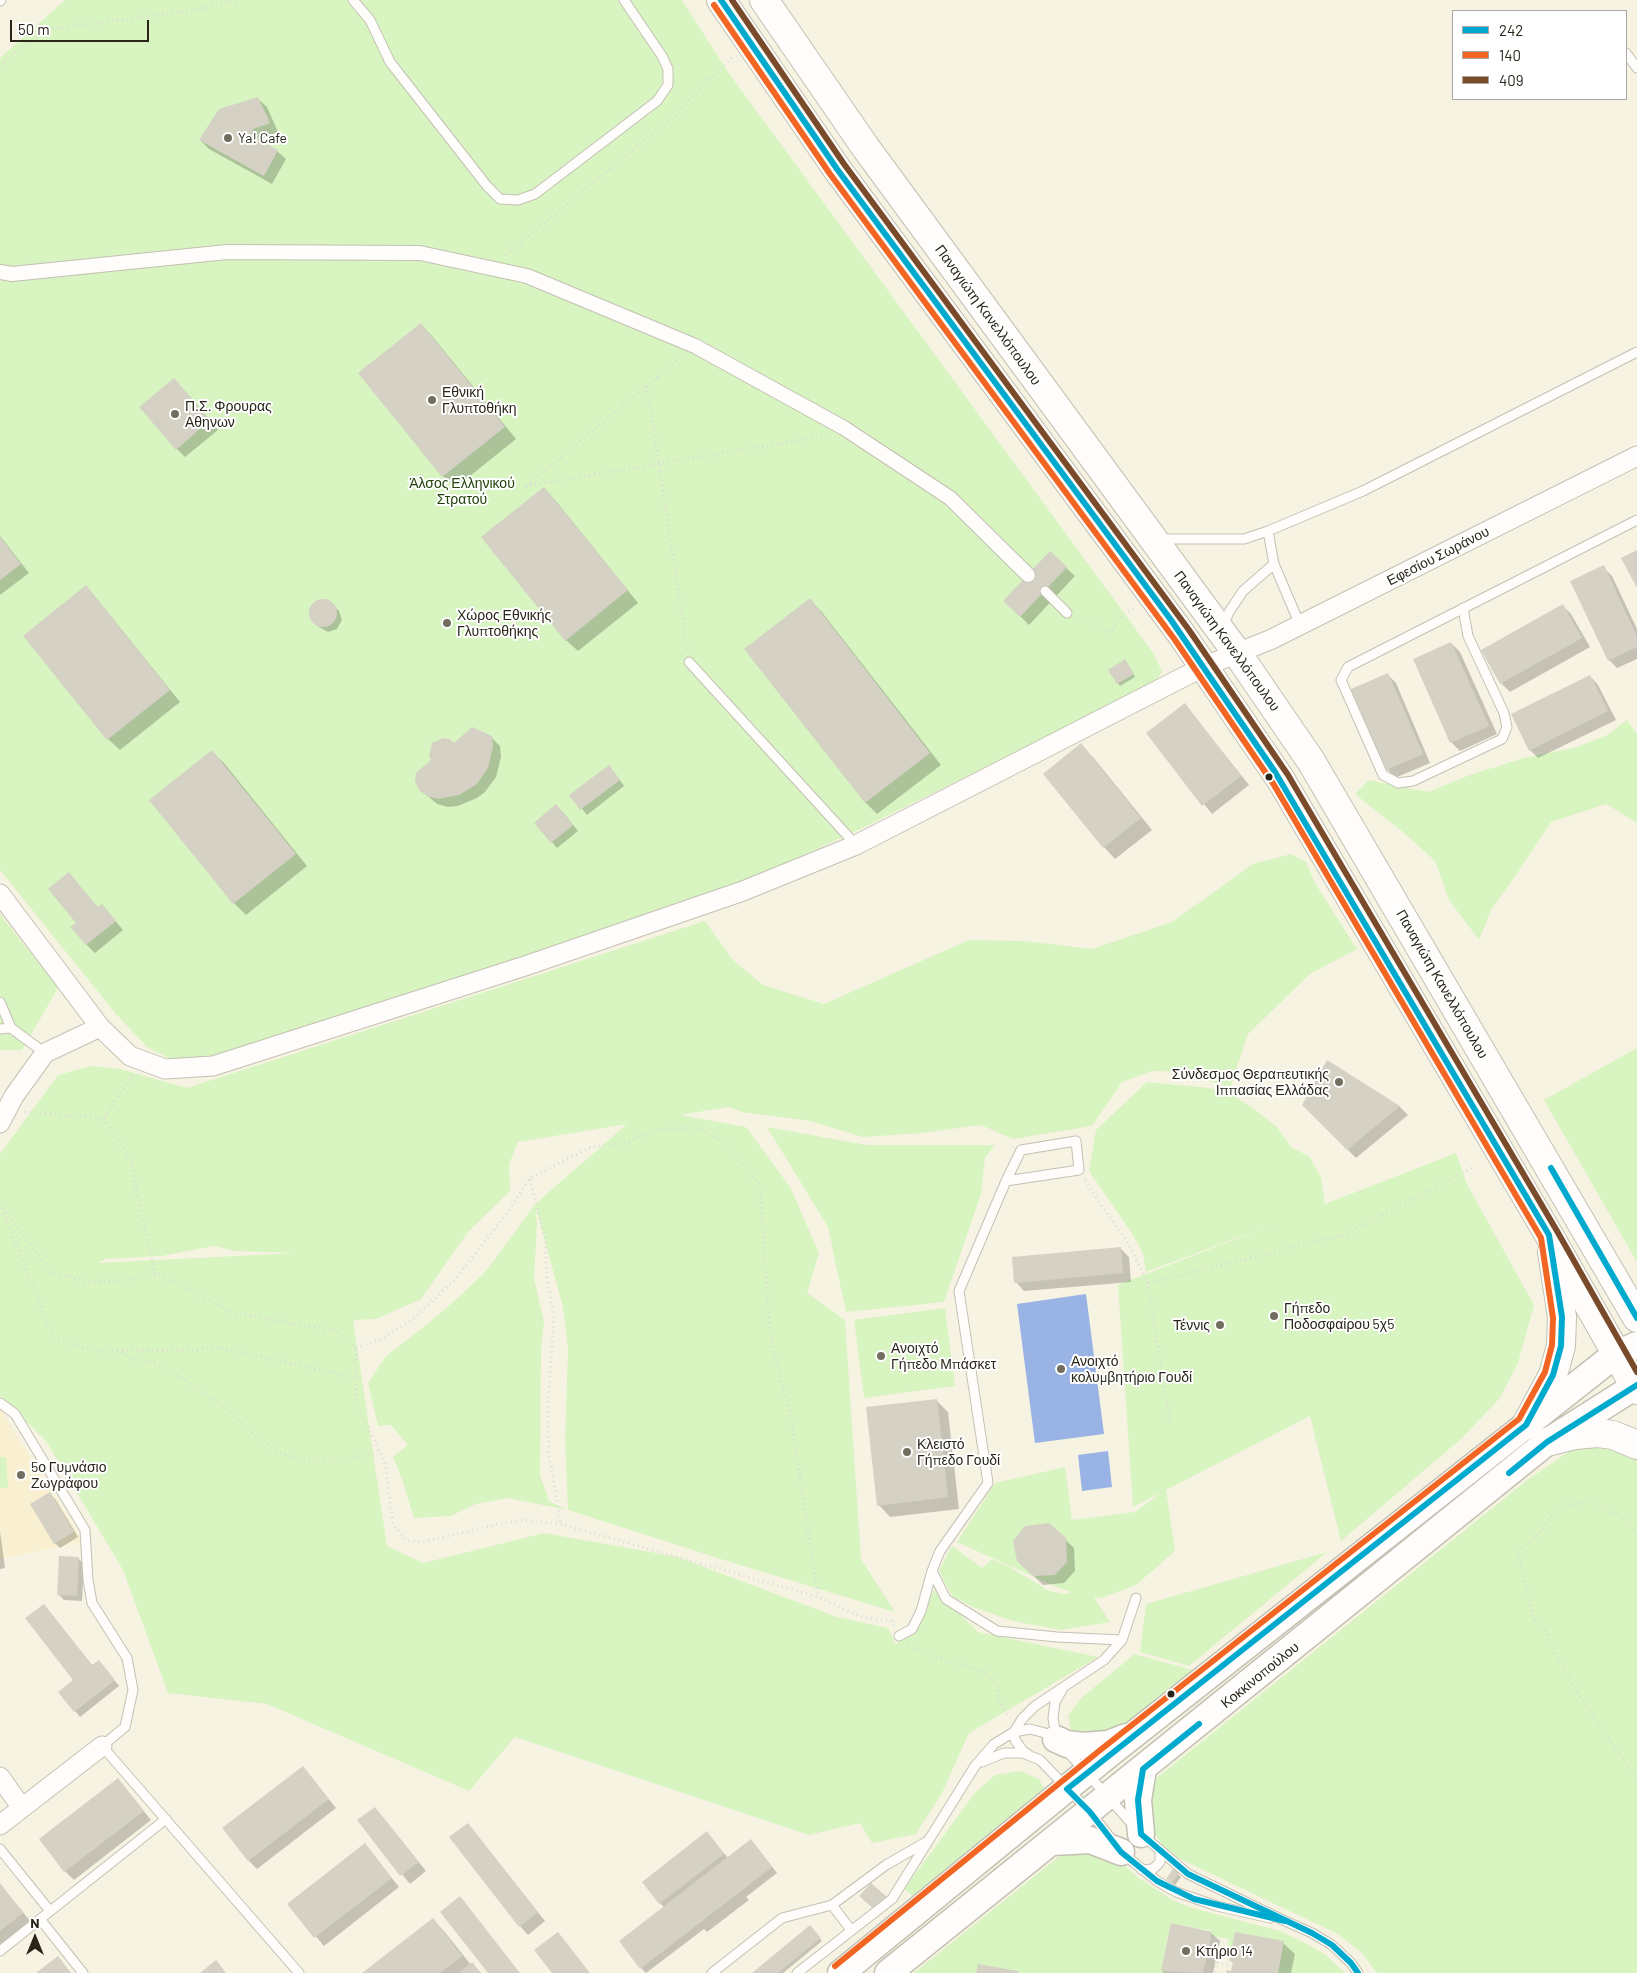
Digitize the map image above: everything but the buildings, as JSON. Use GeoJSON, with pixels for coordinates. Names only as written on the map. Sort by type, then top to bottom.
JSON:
{"type":"FeatureCollection","features":[{"type":"Feature","properties":{"kind":"main road"},"geometry":{"type":"LineString","coordinates":[[721,0],[836,169],[1165,612],[1281,780],[1549,1235],[1630,1353],[1636,1387]]}},
{"type":"Feature","properties":{"kind":"main road","name":"Παναγιώτη Κανελλόπουλου"},"geometry":{"type":"LineString","coordinates":[[764,0],[866,148],[1237,653],[1311,761],[1605,1260],[1637,1318]]}},
{"type":"Feature","properties":{"kind":"main road"},"geometry":{"type":"LineString","coordinates":[[1526,1425],[1553,1375],[1561,1346],[1562,1317],[1549,1235]]}},
{"type":"Feature","properties":{"kind":"main road"},"geometry":{"type":"LineString","coordinates":[[1605,1260],[1637,1279]]}},
{"type":"Feature","properties":{"kind":"main road"},"geometry":{"type":"LineString","coordinates":[[841,1973],[1136,1733],[1526,1425],[1630,1353]]}},
{"type":"Feature","properties":{"kind":"main road","name":"Κοκκινοπούλου"},"geometry":{"type":"LineString","coordinates":[[888,1973],[1099,1805],[1547,1442],[1636,1387]]}},
{"type":"Feature","properties":{"kind":"main road"},"geometry":{"type":"LineString","coordinates":[[1547,1442],[1575,1434],[1598,1433],[1613,1435],[1637,1445]]}},
{"type":"Feature","properties":{"kind":"main road"},"geometry":{"type":"LineString","coordinates":[[1056,1739],[1067,1744],[1084,1746],[1108,1744],[1136,1733]]}},
{"type":"Feature","properties":{"kind":"main road"},"geometry":{"type":"LineString","coordinates":[[1141,1834],[1138,1800],[1143,1769]]}},
{"type":"Feature","properties":{"kind":"main road"},"geometry":{"type":"LineString","coordinates":[[1052,1842],[1090,1840],[1121,1852]]}},
{"type":"Feature","properties":{"kind":"street"},"geometry":{"type":"LineString","coordinates":[[0,272],[12,274],[227,252],[420,254],[527,276],[695,346],[850,432],[950,498],[1028,575]]}},
{"type":"Feature","properties":{"kind":"street","name":"Εφεσίου Σωράνου"},"geometry":{"type":"LineString","coordinates":[[0,894],[100,1027],[130,1056],[165,1069],[213,1066],[516,969],[743,891],[856,845],[1203,667],[1272,639],[1637,456]]}},
{"type":"Feature","properties":{"kind":"street"},"geometry":{"type":"LineString","coordinates":[[5,1104],[45,1053],[100,1027]]}},
{"type":"Feature","properties":{"kind":"street"},"geometry":{"type":"LineString","coordinates":[[0,1826],[102,1746]]}},
{"type":"Feature","properties":{"kind":"street"},"geometry":{"type":"LineString","coordinates":[[0,1777],[22,1808]]}},
{"type":"Feature","properties":{"kind":"lane"},"geometry":{"type":"LineString","coordinates":[[353,0],[370,20],[390,62],[487,186],[500,199],[518,200],[535,194],[566,171],[657,101],[668,85],[668,69],[662,56],[624,0]]}},
{"type":"Feature","properties":{"kind":"lane"},"geometry":{"type":"LineString","coordinates":[[1627,54],[1637,68]]}},
{"type":"Feature","properties":{"kind":"lane"},"geometry":{"type":"LineString","coordinates":[[1153,539],[1244,539],[1268,531],[1363,491],[1637,352]]}},
{"type":"Feature","properties":{"kind":"lane"},"geometry":{"type":"LineString","coordinates":[[1464,608],[1468,636],[1504,713],[1507,726],[1502,738],[1413,781],[1398,783],[1383,775],[1341,680],[1348,667],[1637,520]]}},
{"type":"Feature","properties":{"kind":"lane"},"geometry":{"type":"LineString","coordinates":[[1268,531],[1274,564],[1300,625]]}},
{"type":"Feature","properties":{"kind":"lane"},"geometry":{"type":"LineString","coordinates":[[1220,630],[1243,591],[1274,564]]}},
{"type":"Feature","properties":{"kind":"lane"},"geometry":{"type":"LineString","coordinates":[[1045,591],[1067,613]]}},
{"type":"Feature","properties":{"kind":"lane"},"geometry":{"type":"LineString","coordinates":[[689,662],[856,845]]}},
{"type":"Feature","properties":{"kind":"lane"},"geometry":{"type":"LineString","coordinates":[[0,1002],[12,1028],[45,1053]]}},
{"type":"Feature","properties":{"kind":"lane"},"geometry":{"type":"LineString","coordinates":[[0,1029],[12,1028]]}},
{"type":"Feature","properties":{"kind":"lane"},"geometry":{"type":"LineString","coordinates":[[899,1636],[912,1629],[921,1611],[932,1571],[940,1551],[988,1484],[959,1291],[1006,1181],[1021,1150],[1076,1141],[1079,1170],[1006,1181]]}},
{"type":"Feature","properties":{"kind":"lane"},"geometry":{"type":"LineString","coordinates":[[0,1404],[15,1414],[85,1530],[88,1580],[92,1603],[126,1658],[133,1690],[125,1727],[102,1746],[298,1973]]}},
{"type":"Feature","properties":{"kind":"lane"},"geometry":{"type":"LineString","coordinates":[[932,1571],[946,1599],[997,1631],[1057,1638],[1122,1640]]}},
{"type":"Feature","properties":{"kind":"lane"},"geometry":{"type":"LineString","coordinates":[[1136,1598],[1122,1640],[1104,1660],[1036,1706],[1022,1719],[1014,1732],[1015,1740],[1023,1751],[1076,1781],[1099,1805],[1141,1834],[1196,1878],[1312,1933],[1332,1945],[1351,1963],[1358,1973]]}},
{"type":"Feature","properties":{"kind":"lane"},"geometry":{"type":"LineString","coordinates":[[1063,1687],[1055,1702],[1053,1718],[1056,1739],[1076,1781],[1099,1805],[1121,1852],[1157,1881],[1194,1899],[1284,1921]]}},
{"type":"Feature","properties":{"kind":"lane"},"geometry":{"type":"LineString","coordinates":[[797,1973],[892,1899],[974,1766],[994,1744],[1014,1732],[1030,1729],[1045,1733],[1056,1739]]}},
{"type":"Feature","properties":{"kind":"lane"},"geometry":{"type":"LineString","coordinates":[[974,1766],[988,1758],[1004,1753],[1022,1753],[1040,1760]]}},
{"type":"Feature","properties":{"kind":"lane"},"geometry":{"type":"LineString","coordinates":[[0,1951],[166,1820]]}},
{"type":"Feature","properties":{"kind":"lane"},"geometry":{"type":"LineString","coordinates":[[712,1973],[782,1918],[832,1905],[886,1865],[926,1842]]}},
{"type":"Feature","properties":{"kind":"lane"},"geometry":{"type":"LineString","coordinates":[[0,1849],[50,1911]]}},
{"type":"Feature","properties":{"kind":"lane"},"geometry":{"type":"LineString","coordinates":[[1142,1870],[1153,1869],[1160,1862],[1160,1851]]}},
{"type":"Feature","properties":{"kind":"lane"},"geometry":{"type":"LineString","coordinates":[[832,1905],[851,1930]]}},
{"type":"Feature","properties":{"kind":"lane"},"geometry":{"type":"LineString","coordinates":[[40,1919],[83,1973]]}},
{"type":"Feature","properties":{"kind":"path"},"geometry":{"type":"LineString","coordinates":[[0,66],[22,47],[50,29],[196,10],[240,0]]}},
{"type":"Feature","properties":{"kind":"path"},"geometry":{"type":"LineString","coordinates":[[490,268],[678,113],[705,83],[749,41]]}},
{"type":"Feature","properties":{"kind":"path"},"geometry":{"type":"LineString","coordinates":[[695,346],[525,486],[850,432]]}},
{"type":"Feature","properties":{"kind":"path"},"geometry":{"type":"LineString","coordinates":[[647,386],[689,662]]}},
{"type":"Feature","properties":{"kind":"path"},"geometry":{"type":"LineString","coordinates":[[1067,613],[1112,632],[1120,615],[1142,606]]}},
{"type":"Feature","properties":{"kind":"path"},"geometry":{"type":"LineString","coordinates":[[104,1118],[141,1060]]}},
{"type":"Feature","properties":{"kind":"path"},"geometry":{"type":"LineString","coordinates":[[5,1104],[104,1118]]}},
{"type":"Feature","properties":{"kind":"path"},"geometry":{"type":"LineString","coordinates":[[104,1118],[132,1163],[155,1274]]}},
{"type":"Feature","properties":{"kind":"path"},"geometry":{"type":"LineString","coordinates":[[356,1348],[384,1338],[417,1316],[457,1276],[508,1213],[530,1178],[591,1148],[624,1143],[654,1130],[696,1127],[725,1142],[760,1185],[770,1335],[792,1418],[818,1597]]}},
{"type":"Feature","properties":{"kind":"path"},"geometry":{"type":"LineString","coordinates":[[1148,1283],[1346,1234],[1472,1168]]}},
{"type":"Feature","properties":{"kind":"path"},"geometry":{"type":"LineString","coordinates":[[1079,1170],[1127,1241],[1148,1283],[1170,1422]]}},
{"type":"Feature","properties":{"kind":"path"},"geometry":{"type":"LineString","coordinates":[[530,1178],[545,1239],[547,1276],[554,1317],[548,1405],[549,1456],[561,1524]]}},
{"type":"Feature","properties":{"kind":"path"},"geometry":{"type":"LineString","coordinates":[[1,1205],[52,1273],[89,1282],[128,1280],[155,1274],[183,1286],[232,1313],[337,1331],[356,1348],[357,1404],[385,1462],[393,1524],[406,1540],[423,1542],[502,1523],[525,1520],[561,1524],[818,1597],[862,1618],[891,1620],[904,1645],[987,1673],[998,1687],[998,1698],[1014,1732]]}},
{"type":"Feature","properties":{"kind":"path"},"geometry":{"type":"LineString","coordinates":[[1,1205],[54,1339],[96,1351],[198,1350],[216,1347],[357,1378]]}},
{"type":"Feature","properties":{"kind":"path"},"geometry":{"type":"LineString","coordinates":[[121,1351],[132,1359],[155,1364],[183,1378],[223,1406],[255,1436],[277,1450],[301,1461],[341,1461],[379,1451]]}},
{"type":"Feature","properties":{"kind":"path"},"geometry":{"type":"LineString","coordinates":[[1637,1533],[1626,1520],[1589,1500],[1564,1506],[1551,1516],[1542,1531],[1518,1552],[1534,1619],[1545,1630],[1580,1697],[1637,1779]]}},
{"type":"Feature","properties":{"kind":"path"},"geometry":{"type":"LineString","coordinates":[[1208,1947],[1220,1949],[1215,1973]]}},
{"type":"Feature","properties":{"kind":"path"},"geometry":{"type":"LineString","coordinates":[[1217,1963],[1232,1966]]}},
{"type":"Feature","properties":{"kind":"shaded area","name":"5ο Γυμνάσιο Ζωγράφου"},"geometry":{"type":"Polygon","coordinates":[[[0,1409],[83,1542],[0,1559],[0,1409]]]}},
{"type":"Feature","properties":{"kind":"green space","name":"Άλσος Ελληνικού Στρατού"},"geometry":{"type":"Polygon","coordinates":[[[65,0],[682,0],[728,72],[1154,654],[1162,672],[1157,679],[1107,707],[854,832],[730,889],[212,1060],[176,1062],[147,1047],[116,1014],[0,870],[0,58],[65,0]]]}},
{"type":"Feature","properties":{"kind":"green space"},"geometry":{"type":"Polygon","coordinates":[[[1627,720],[1637,734],[1637,823],[1606,804],[1551,822],[1491,910],[1479,940],[1449,900],[1435,861],[1403,832],[1355,794],[1369,780],[1428,792],[1470,775],[1524,758],[1577,747],[1607,735],[1627,720]]]}},
{"type":"Feature","properties":{"kind":"green space"},"geometry":{"type":"Polygon","coordinates":[[[1291,854],[1306,862],[1315,883],[1357,949],[1310,974],[1248,1034],[1230,1088],[1185,1072],[1152,1071],[1122,1082],[1092,1126],[1013,1139],[981,1125],[922,1133],[863,1137],[810,1121],[742,1112],[728,1107],[680,1115],[746,1127],[790,1187],[819,1253],[807,1293],[845,1320],[861,1559],[895,1612],[568,1510],[508,1498],[476,1504],[451,1516],[414,1518],[393,1457],[408,1445],[391,1425],[378,1426],[368,1383],[386,1356],[425,1326],[487,1270],[535,1204],[627,1124],[518,1142],[509,1164],[510,1191],[468,1232],[421,1299],[376,1319],[353,1320],[387,1546],[423,1563],[544,1533],[678,1557],[837,1617],[888,1628],[896,1645],[935,1589],[978,1632],[1098,1657],[969,1733],[942,1793],[916,1834],[872,1843],[860,1823],[809,1835],[515,1737],[469,1791],[267,1704],[168,1693],[123,1570],[46,1441],[0,1396],[0,1154],[58,1075],[91,1066],[120,1069],[187,1088],[705,921],[732,959],[763,985],[824,1004],[969,940],[1024,941],[1092,949],[1172,922],[1253,864],[1291,854]],[[536,1208],[537,1226],[534,1278],[544,1322],[541,1350],[540,1475],[549,1501],[568,1510],[565,1440],[568,1349],[563,1307],[536,1208]],[[214,1246],[162,1256],[105,1259],[98,1263],[295,1253],[235,1251],[214,1246]]]}},
{"type":"Feature","properties":{"kind":"green space"},"geometry":{"type":"Polygon","coordinates":[[[0,914],[58,988],[22,1050],[0,1050],[0,914]]]}},
{"type":"Feature","properties":{"kind":"green space"},"geometry":{"type":"Polygon","coordinates":[[[1637,1048],[1637,1262],[1544,1100],[1637,1048]]]}},
{"type":"Feature","properties":{"kind":"green space"},"geometry":{"type":"Polygon","coordinates":[[[1147,1082],[1209,1088],[1231,1094],[1254,1109],[1277,1127],[1292,1148],[1309,1156],[1321,1177],[1325,1204],[1456,1153],[1467,1184],[1534,1305],[1518,1363],[1500,1398],[1461,1439],[1341,1541],[1310,1416],[1166,1490],[1175,1551],[1136,1585],[1101,1598],[1094,1597],[1110,1622],[1060,1630],[1013,1621],[975,1608],[952,1596],[939,1571],[952,1546],[982,1568],[992,1559],[1010,1567],[1049,1591],[1065,1594],[1072,1592],[1059,1588],[957,1542],[995,1483],[1065,1467],[1072,1520],[1135,1512],[1162,1492],[1133,1507],[1118,1285],[1277,1223],[1146,1272],[1143,1253],[1131,1232],[1089,1171],[1096,1130],[1147,1082]]]}},
{"type":"Feature","properties":{"kind":"green space"},"geometry":{"type":"Polygon","coordinates":[[[767,1127],[866,1145],[995,1145],[985,1158],[981,1194],[944,1302],[846,1312],[828,1227],[767,1127]]]}},
{"type":"Feature","properties":{"kind":"green space"},"geometry":{"type":"Polygon","coordinates":[[[945,1308],[955,1386],[864,1398],[854,1320],[945,1308]]]}},
{"type":"Feature","properties":{"kind":"green space"},"geometry":{"type":"Polygon","coordinates":[[[1594,1444],[1618,1447],[1637,1459],[1637,1973],[1377,1973],[1362,1953],[1338,1934],[1176,1857],[1164,1847],[1148,1824],[1148,1785],[1526,1481],[1571,1450],[1594,1444]]]}},
{"type":"Feature","properties":{"kind":"green space"},"geometry":{"type":"Polygon","coordinates":[[[0,1457],[6,1457],[8,1488],[0,1488],[0,1457]]]}},
{"type":"Feature","properties":{"kind":"green space"},"geometry":{"type":"Polygon","coordinates":[[[1327,1552],[1189,1666],[1140,1652],[1146,1604],[1327,1552]]]}},
{"type":"Feature","properties":{"kind":"green space"},"geometry":{"type":"Polygon","coordinates":[[[1135,1654],[1196,1671],[1128,1728],[1086,1740],[1071,1730],[1068,1716],[1081,1698],[1135,1654]]]}},
{"type":"Feature","properties":{"kind":"green space"},"geometry":{"type":"Polygon","coordinates":[[[1020,1771],[1039,1779],[1045,1790],[919,1901],[904,1889],[975,1793],[995,1775],[1020,1771]]]}},
{"type":"Feature","properties":{"kind":"green space"},"geometry":{"type":"Polygon","coordinates":[[[1076,1848],[1115,1856],[1136,1876],[1171,1899],[1189,1907],[1280,1931],[1326,1955],[1345,1973],[1278,1973],[1225,1957],[1229,1939],[1211,1936],[1211,1931],[1171,1923],[1161,1971],[1169,1973],[914,1973],[1062,1854],[1076,1848]]]}},
{"type":"Feature","properties":{"kind":"water","name":"Ανοιχτό κολυμβητήριο Γουδί"},"geometry":{"type":"Polygon","coordinates":[[[1086,1294],[1104,1434],[1035,1443],[1017,1304],[1086,1294]]]}},
{"type":"Feature","properties":{"kind":"water"},"geometry":{"type":"Polygon","coordinates":[[[1108,1451],[1112,1487],[1082,1491],[1078,1455],[1108,1451]]]}},
{"type":"Feature","properties":{"kind":"transit line","name":"242"},"geometry":{"type":"LineString","coordinates":[[721,0],[837,169],[1171,620],[1275,772],[1549,1235],[1562,1317],[1561,1346],[1553,1375],[1526,1425],[1067,1789],[1090,1812],[1121,1852],[1157,1881],[1194,1899],[1285,1921]]}},
{"type":"Feature","properties":{"kind":"transit line","name":"409"},"geometry":{"type":"LineString","coordinates":[[732,0],[844,164],[1189,630],[1288,775],[1557,1231],[1637,1372]]}},
{"type":"Feature","properties":{"kind":"transit line","name":"140"},"geometry":{"type":"LineString","coordinates":[[714,5],[830,174],[1175,640],[1274,785],[1541,1238],[1553,1318],[1552,1345],[1545,1372],[1519,1419],[1099,1751],[835,1966]]}},
{"type":"Feature","properties":{"kind":"transit line","name":"242"},"geometry":{"type":"LineString","coordinates":[[1551,1168],[1637,1318]]}},
{"type":"Feature","properties":{"kind":"transit line","name":"242"},"geometry":{"type":"LineString","coordinates":[[1509,1473],[1547,1442],[1637,1385]]}},
{"type":"Feature","properties":{"kind":"transit line","name":"242"},"geometry":{"type":"LineString","coordinates":[[1199,1724],[1143,1769],[1138,1800],[1141,1834],[1188,1874],[1312,1933],[1332,1945],[1351,1963],[1358,1973]]}},
{"type":"Feature","properties":{"kind":"place","name":"Ya! Cafe"},"geometry":{"type":"Point","coordinates":[228,138]}},
{"type":"Feature","properties":{"kind":"place","name":"Εθνική Γλυπτοθήκη"},"geometry":{"type":"Point","coordinates":[432,400]}},
{"type":"Feature","properties":{"kind":"place","name":"Π.Σ. Φρουρας Αθηνων"},"geometry":{"type":"Point","coordinates":[175,414]}},
{"type":"Feature","properties":{"kind":"place","name":"Χώρος Εθνικής Γλυπτοθήκης"},"geometry":{"type":"Point","coordinates":[447,623]}},
{"type":"Feature","properties":{"kind":"place","name":"Σύνδεσμος Θεραπευτικής Ιππασίας Ελλάδας"},"geometry":{"type":"Point","coordinates":[1339,1082]}},
{"type":"Feature","properties":{"kind":"place","name":"Γήπεδο Ποδοσφαίρου 5χ5"},"geometry":{"type":"Point","coordinates":[1274,1316]}},
{"type":"Feature","properties":{"kind":"place","name":"Τέννις"},"geometry":{"type":"Point","coordinates":[1220,1325]}},
{"type":"Feature","properties":{"kind":"place","name":"Ανοιχτό Γήπεδο Μπάσκετ"},"geometry":{"type":"Point","coordinates":[881,1356]}},
{"type":"Feature","properties":{"kind":"place","name":"Ανοιχτό κολυμβητήριο Γουδί"},"geometry":{"type":"Point","coordinates":[1061,1369]}},
{"type":"Feature","properties":{"kind":"place","name":"Κλειστό Γήπεδο Γουδί"},"geometry":{"type":"Point","coordinates":[907,1452]}},
{"type":"Feature","properties":{"kind":"place","name":"5ο Γυμνάσιο Ζωγράφου"},"geometry":{"type":"Point","coordinates":[21,1475]}},
{"type":"Feature","properties":{"kind":"place","name":"Κτήριο 14"},"geometry":{"type":"Point","coordinates":[1186,1951]}}]}
